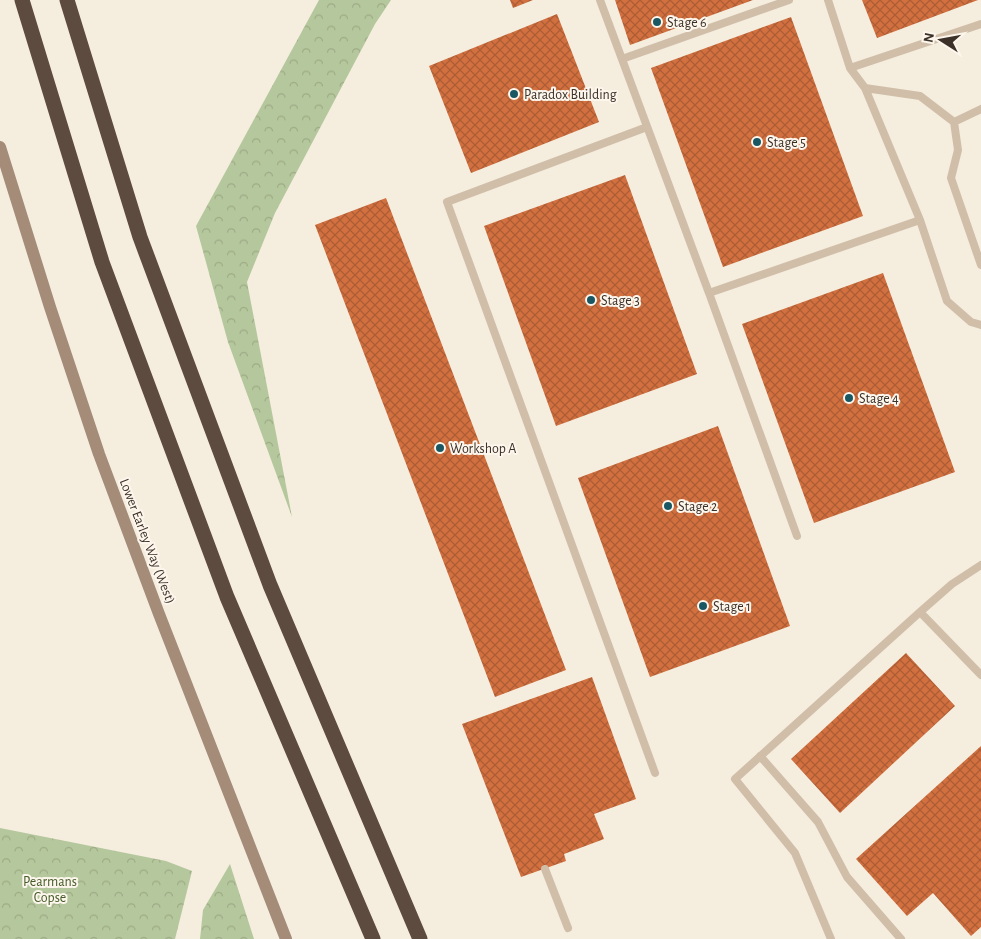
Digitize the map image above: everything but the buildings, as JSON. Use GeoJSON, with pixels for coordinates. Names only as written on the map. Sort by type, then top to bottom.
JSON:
{"type":"FeatureCollection","features":[{"type":"Feature","properties":{"kind":"highway"},"geometry":{"type":"LineString","coordinates":[[22,0],[102,262],[202,532],[231,606],[373,939]]}},
{"type":"Feature","properties":{"kind":"highway"},"geometry":{"type":"LineString","coordinates":[[67,0],[140,237],[263,567],[420,939]]}},
{"type":"Feature","properties":{"kind":"main road","name":"Lower Earley Way (West)"},"geometry":{"type":"LineString","coordinates":[[0,147],[50,307],[99,454],[159,614],[286,939]]}},
{"type":"Feature","properties":{"kind":"lane"},"geometry":{"type":"LineString","coordinates":[[600,0],[797,536]]}},
{"type":"Feature","properties":{"kind":"lane"},"geometry":{"type":"LineString","coordinates":[[622,59],[789,0]]}},
{"type":"Feature","properties":{"kind":"lane"},"geometry":{"type":"LineString","coordinates":[[828,0],[850,68],[865,88],[920,220],[947,301],[971,322],[981,325]]}},
{"type":"Feature","properties":{"kind":"lane"},"geometry":{"type":"LineString","coordinates":[[850,68],[981,24]]}},
{"type":"Feature","properties":{"kind":"lane"},"geometry":{"type":"LineString","coordinates":[[865,88],[920,96],[954,122],[958,150],[951,178],[981,265]]}},
{"type":"Feature","properties":{"kind":"lane"},"geometry":{"type":"LineString","coordinates":[[954,122],[981,109]]}},
{"type":"Feature","properties":{"kind":"lane"},"geometry":{"type":"LineString","coordinates":[[647,127],[447,202],[655,773]]}},
{"type":"Feature","properties":{"kind":"lane"},"geometry":{"type":"LineString","coordinates":[[709,293],[920,220]]}},
{"type":"Feature","properties":{"kind":"lane"},"geometry":{"type":"LineString","coordinates":[[831,939],[796,853],[735,779],[952,584],[981,565]]}},
{"type":"Feature","properties":{"kind":"lane"},"geometry":{"type":"LineString","coordinates":[[920,612],[981,675]]}},
{"type":"Feature","properties":{"kind":"lane"},"geometry":{"type":"LineString","coordinates":[[760,756],[818,822],[847,877],[901,939]]}},
{"type":"Feature","properties":{"kind":"lane"},"geometry":{"type":"LineString","coordinates":[[545,868],[568,928]]}},
{"type":"Feature","properties":{"kind":"green space"},"geometry":{"type":"Polygon","coordinates":[[[319,0],[391,0],[375,24],[275,213],[247,282],[292,517],[228,342],[196,226],[319,0]]]}},
{"type":"Feature","properties":{"kind":"green space","name":"Pearmans Copse"},"geometry":{"type":"Polygon","coordinates":[[[0,828],[166,861],[192,871],[175,939],[0,939],[0,828]]]}},
{"type":"Feature","properties":{"kind":"green space"},"geometry":{"type":"Polygon","coordinates":[[[230,864],[254,939],[200,939],[203,910],[230,864]]]}},
{"type":"Feature","properties":{"kind":"place","name":"Stage 6"},"geometry":{"type":"Point","coordinates":[657,22]}},
{"type":"Feature","properties":{"kind":"place","name":"Paradox Building"},"geometry":{"type":"Point","coordinates":[514,94]}},
{"type":"Feature","properties":{"kind":"place","name":"Stage 5"},"geometry":{"type":"Point","coordinates":[757,142]}},
{"type":"Feature","properties":{"kind":"place","name":"Stage 3"},"geometry":{"type":"Point","coordinates":[591,300]}},
{"type":"Feature","properties":{"kind":"place","name":"Stage 4"},"geometry":{"type":"Point","coordinates":[849,398]}},
{"type":"Feature","properties":{"kind":"place","name":"Workshop A"},"geometry":{"type":"Point","coordinates":[440,448]}},
{"type":"Feature","properties":{"kind":"place","name":"Stage 2"},"geometry":{"type":"Point","coordinates":[668,506]}},
{"type":"Feature","properties":{"kind":"place","name":"Stage 1"},"geometry":{"type":"Point","coordinates":[703,606]}}]}
